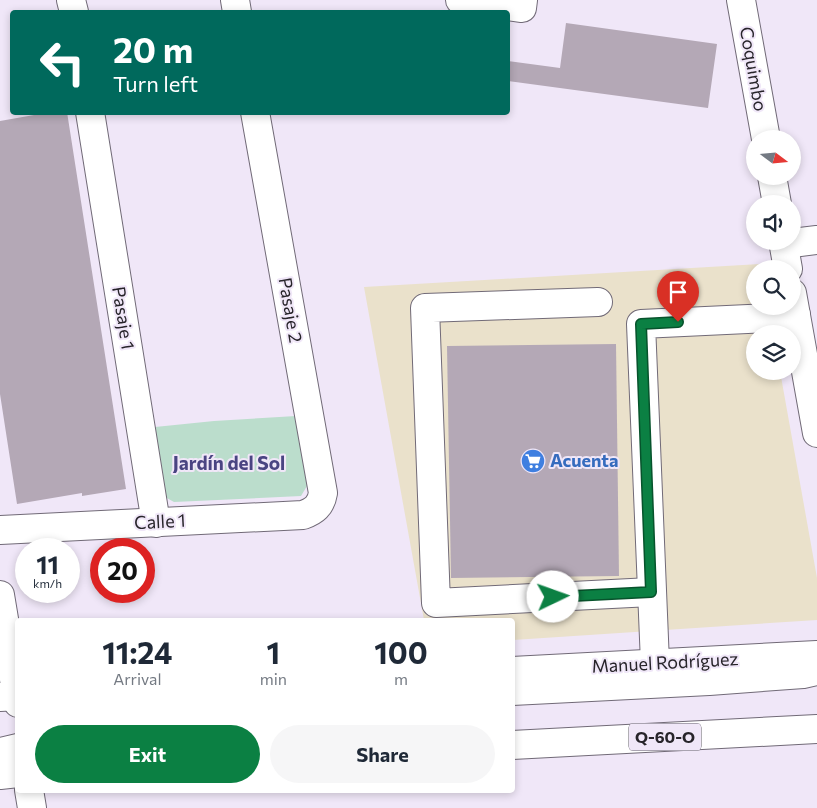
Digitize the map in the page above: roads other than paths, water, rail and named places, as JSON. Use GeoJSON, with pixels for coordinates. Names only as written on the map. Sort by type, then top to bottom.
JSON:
{"type":"FeatureCollection","features":[{"type":"Feature","properties":{"kind":"street"},"geometry":{"type":"LineString","coordinates":[[460,0],[522,8],[523,0]]}},
{"type":"Feature","properties":{"kind":"street","name":"Coquimbo"},"geometry":{"type":"LineString","coordinates":[[741,0],[764,130]]}},
{"type":"Feature","properties":{"kind":"street","name":"Pasaje 1"},"geometry":{"type":"LineString","coordinates":[[90,115],[156,523]]}},
{"type":"Feature","properties":{"kind":"street","name":"Pasaje 2"},"geometry":{"type":"LineString","coordinates":[[256,115],[322,493],[321,502],[318,507]]}},
{"type":"Feature","properties":{"kind":"street"},"geometry":{"type":"LineString","coordinates":[[785,251],[817,240]]}},
{"type":"Feature","properties":{"kind":"street"},"geometry":{"type":"LineString","coordinates":[[598,302],[425,308],[436,603],[651,592]]}},
{"type":"Feature","properties":{"kind":"street"},"geometry":{"type":"LineString","coordinates":[[655,663],[641,324],[770,318],[775,315]]}},
{"type":"Feature","properties":{"kind":"street"},"geometry":{"type":"LineString","coordinates":[[796,315],[817,433]]}},
{"type":"Feature","properties":{"kind":"street","name":"Calle 1"},"geometry":{"type":"LineString","coordinates":[[0,530],[303,515],[318,507]]}},
{"type":"Feature","properties":{"kind":"street"},"geometry":{"type":"LineString","coordinates":[[0,595],[13,698]]}},
{"type":"Feature","properties":{"kind":"street","name":"Manuel Rodríguez"},"geometry":{"type":"LineString","coordinates":[[515,670],[817,655]]}},
{"type":"Feature","properties":{"kind":"street"},"geometry":{"type":"LineString","coordinates":[[515,691],[709,681],[802,674],[817,671]]}},
{"type":"Feature","properties":{"kind":"street","name":"Q-60-O"},"geometry":{"type":"LineString","coordinates":[[515,745],[817,730]]}},
{"type":"Feature","properties":{"kind":"street"},"geometry":{"type":"LineString","coordinates":[[0,734],[15,731]]}},
{"type":"Feature","properties":{"kind":"street"},"geometry":{"type":"LineString","coordinates":[[0,752],[15,749]]}},
{"type":"Feature","properties":{"kind":"street"},"geometry":{"type":"LineString","coordinates":[[0,774],[15,773]]}},
{"type":"Feature","properties":{"kind":"street"},"geometry":{"type":"LineString","coordinates":[[30,793],[32,808]]}},
{"type":"Feature","properties":{"kind":"place","name":"Acuenta"},"geometry":{"type":"Point","coordinates":[533,461]}},
{"type":"Feature","properties":{"kind":"district","name":"Jardín del Sol"},"geometry":{"type":"Point","coordinates":[229,463]}}]}
